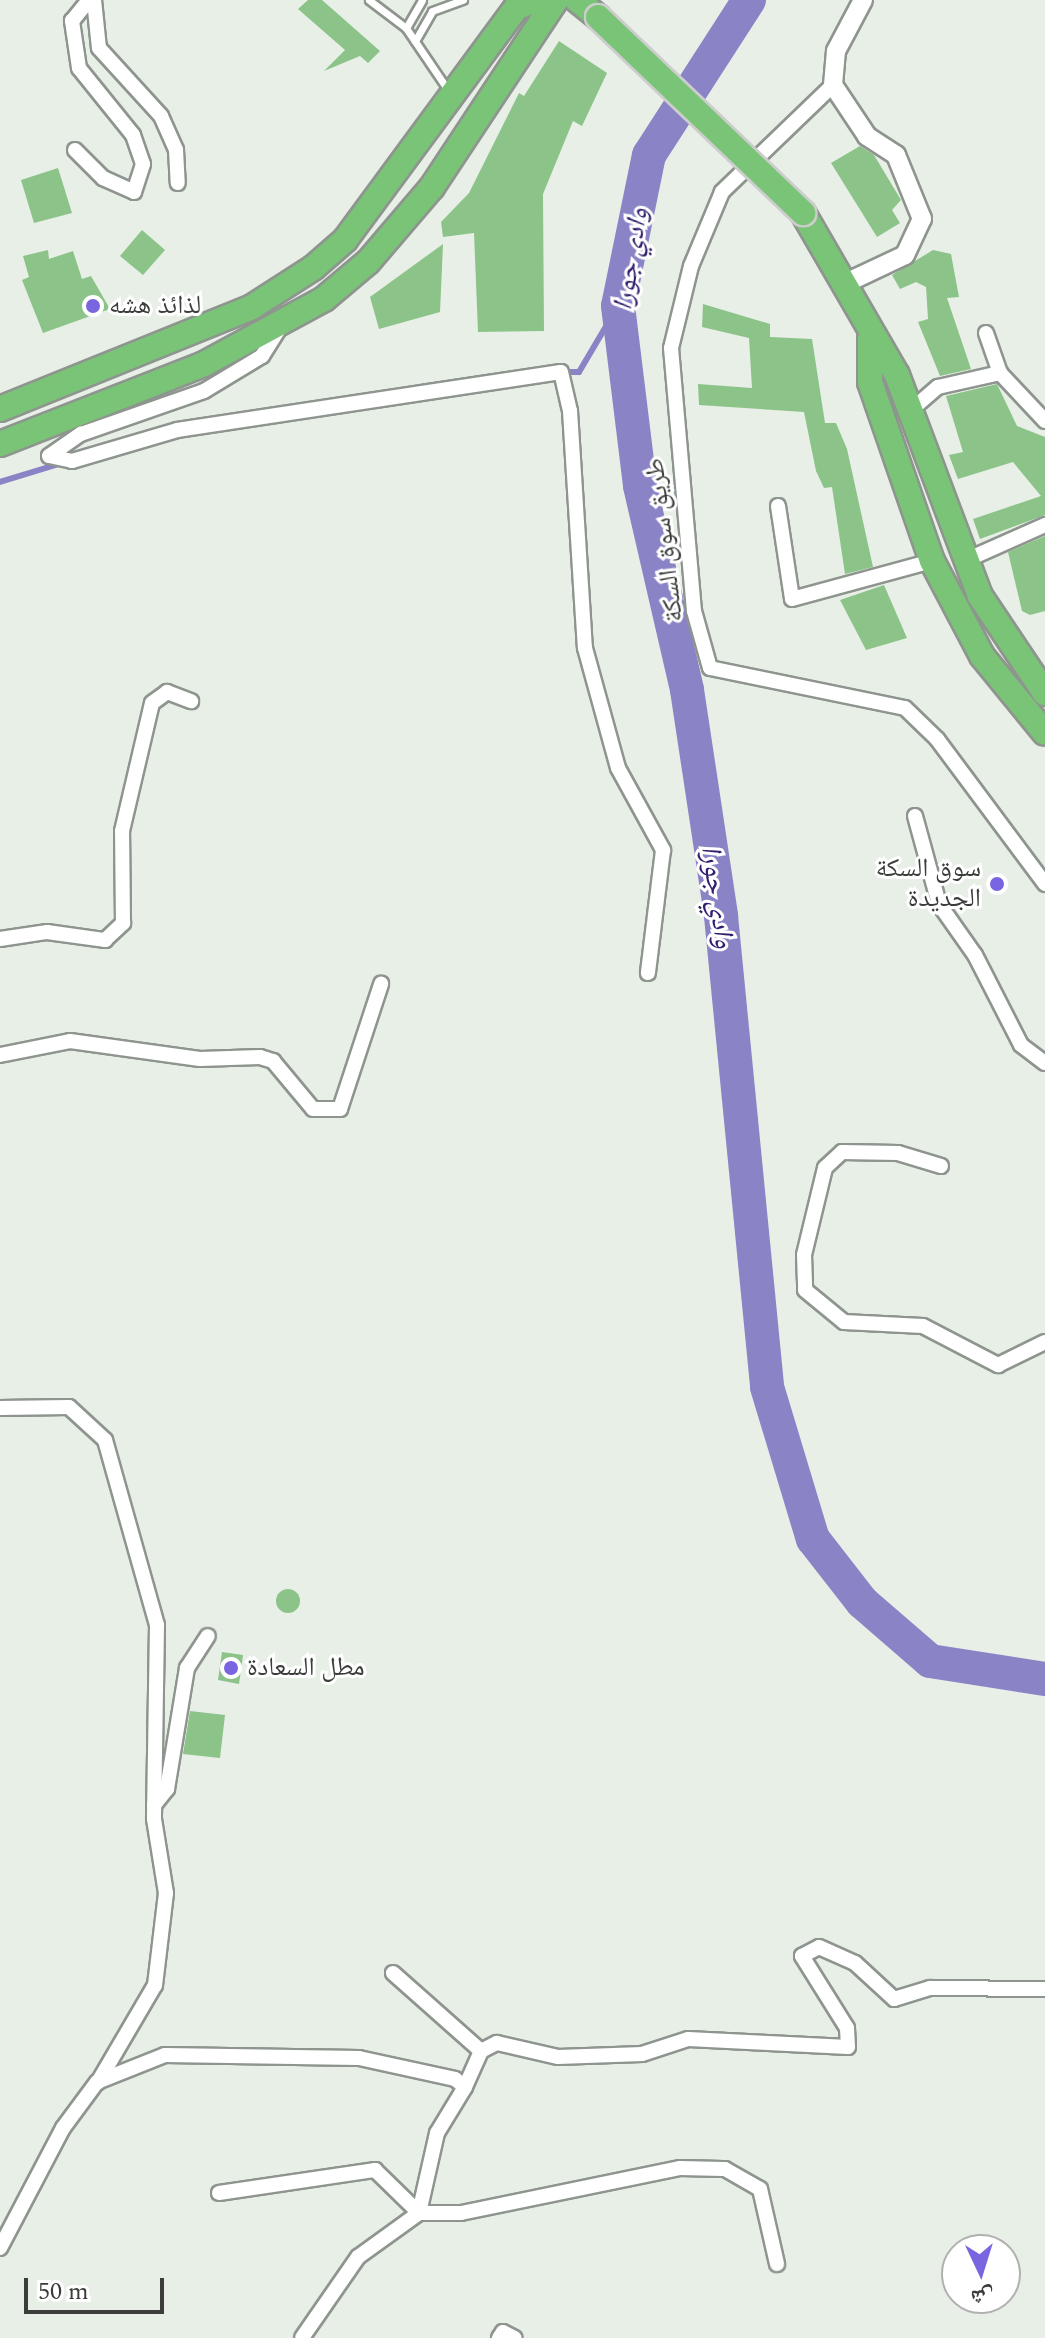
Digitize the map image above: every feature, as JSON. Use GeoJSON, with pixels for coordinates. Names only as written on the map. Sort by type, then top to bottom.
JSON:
{"type":"FeatureCollection","features":[{"type":"Feature","properties":{"kind":"highway"},"geometry":{"type":"LineString","coordinates":[[0,444],[204,364],[324,299],[394,234],[556,0]]}},
{"type":"Feature","properties":{"kind":"highway"},"geometry":{"type":"LineString","coordinates":[[577,0],[803,213],[848,282],[870,339],[910,411],[964,561],[1000,631],[1045,693]]}},
{"type":"Feature","properties":{"kind":"highway"},"geometry":{"type":"LineString","coordinates":[[0,409],[252,307],[313,268],[345,240],[453,99],[519,3]]}},
{"type":"Feature","properties":{"kind":"highway"},"geometry":{"type":"LineString","coordinates":[[870,339],[870,382],[932,561],[982,656],[1045,733]]}},
{"type":"Feature","properties":{"kind":"street"},"geometry":{"type":"LineString","coordinates":[[75,150],[103,178],[134,192],[143,164],[133,135],[79,68],[72,21],[91,0]]}},
{"type":"Feature","properties":{"kind":"street"},"geometry":{"type":"LineString","coordinates":[[91,0],[99,48],[161,116],[176,150],[178,183]]}},
{"type":"Feature","properties":{"kind":"street"},"geometry":{"type":"LineString","coordinates":[[848,282],[905,255],[922,219],[896,155],[867,136],[833,85],[836,51],[863,0]]}},
{"type":"Feature","properties":{"kind":"street","name":"طريق سوق السكة"},"geometry":{"type":"LineString","coordinates":[[833,85],[722,192],[691,266],[671,348],[698,625],[710,668],[905,708],[937,739],[1045,884]]}},
{"type":"Feature","properties":{"kind":"street"},"geometry":{"type":"LineString","coordinates":[[283,323],[262,356],[204,391],[81,434],[49,456],[72,461],[177,430],[561,372],[570,411],[585,648],[618,768],[663,850],[648,973]]}},
{"type":"Feature","properties":{"kind":"street"},"geometry":{"type":"LineString","coordinates":[[986,333],[1000,373],[1045,421]]}},
{"type":"Feature","properties":{"kind":"street"},"geometry":{"type":"LineString","coordinates":[[910,411],[938,387],[1000,373]]}},
{"type":"Feature","properties":{"kind":"street"},"geometry":{"type":"LineString","coordinates":[[778,506],[792,599],[932,561]]}},
{"type":"Feature","properties":{"kind":"street"},"geometry":{"type":"LineString","coordinates":[[964,561],[1004,537],[1045,525]]}},
{"type":"Feature","properties":{"kind":"street"},"geometry":{"type":"LineString","coordinates":[[0,939],[47,932],[105,940],[123,923],[122,831],[152,703],[167,692],[191,701]]}},
{"type":"Feature","properties":{"kind":"street"},"geometry":{"type":"LineString","coordinates":[[915,816],[939,904],[975,955],[1021,1045],[1045,1063]]}},
{"type":"Feature","properties":{"kind":"street"},"geometry":{"type":"LineString","coordinates":[[0,1055],[70,1041],[200,1059],[260,1057],[273,1061],[313,1109],[340,1109],[381,984]]}},
{"type":"Feature","properties":{"kind":"street"},"geometry":{"type":"LineString","coordinates":[[941,1166],[898,1153],[842,1152],[825,1168],[804,1255],[805,1290],[844,1322],[885,1318],[923,1326],[998,1365],[1045,1342]]}},
{"type":"Feature","properties":{"kind":"street"},"geometry":{"type":"LineString","coordinates":[[0,1408],[69,1407],[105,1440],[157,1625],[154,1805],[166,1893],[155,1985],[97,2082],[63,2128],[0,2248]]}},
{"type":"Feature","properties":{"kind":"street"},"geometry":{"type":"LineString","coordinates":[[154,1805],[167,1789],[187,1668],[208,1636]]}},
{"type":"Feature","properties":{"kind":"street"},"geometry":{"type":"LineString","coordinates":[[419,2213],[437,2133],[465,2087],[481,2051],[497,2043],[558,2057],[642,2054],[688,2039],[848,2047],[847,2028],[802,1956],[819,1947],[855,1963],[894,1999],[930,1988],[1045,1989]]}},
{"type":"Feature","properties":{"kind":"street"},"geometry":{"type":"LineString","coordinates":[[393,1973],[481,2051]]}},
{"type":"Feature","properties":{"kind":"street"},"geometry":{"type":"LineString","coordinates":[[97,2082],[165,2055],[201,2051],[359,2058],[424,2069],[465,2087]]}},
{"type":"Feature","properties":{"kind":"street"},"geometry":{"type":"LineString","coordinates":[[302,2338],[358,2257],[419,2213],[547,2199],[680,2168],[725,2169],[760,2189],[777,2264]]}},
{"type":"Feature","properties":{"kind":"street"},"geometry":{"type":"LineString","coordinates":[[219,2193],[375,2170],[419,2213]]}},
{"type":"Feature","properties":{"kind":"street"},"geometry":{"type":"LineString","coordinates":[[499,2338],[503,2332],[515,2338]]}},
{"type":"Feature","properties":{"kind":"lane"},"geometry":{"type":"LineString","coordinates":[[369,0],[406,28],[453,99]]}},
{"type":"Feature","properties":{"kind":"lane"},"geometry":{"type":"LineString","coordinates":[[406,28],[422,0]]}},
{"type":"Feature","properties":{"kind":"lane"},"geometry":{"type":"LineString","coordinates":[[415,41],[432,11],[463,0]]}},
{"type":"Feature","properties":{"kind":"building"},"geometry":{"type":"Polygon","coordinates":[[[308,0],[322,0],[380,51],[368,63],[360,56],[324,71],[345,50],[298,9],[308,0]]]}},
{"type":"Feature","properties":{"kind":"building"},"geometry":{"type":"Polygon","coordinates":[[[559,41],[607,73],[582,126],[573,121],[543,194],[544,331],[478,332],[474,233],[443,237],[441,222],[469,193],[519,93],[524,96],[559,41]]]}},
{"type":"Feature","properties":{"kind":"building"},"geometry":{"type":"Polygon","coordinates":[[[860,146],[874,155],[901,200],[892,210],[900,223],[877,237],[831,163],[860,146]]]}},
{"type":"Feature","properties":{"kind":"building"},"geometry":{"type":"Polygon","coordinates":[[[58,168],[72,213],[34,223],[21,180],[58,168]]]}},
{"type":"Feature","properties":{"kind":"building"},"geometry":{"type":"Polygon","coordinates":[[[142,230],[165,250],[143,275],[120,256],[142,230]]]}},
{"type":"Feature","properties":{"kind":"building"},"geometry":{"type":"Polygon","coordinates":[[[443,244],[440,312],[379,329],[370,297],[443,244]]]}},
{"type":"Feature","properties":{"kind":"building"},"geometry":{"type":"Polygon","coordinates":[[[48,250],[49,259],[73,251],[82,279],[91,276],[110,309],[43,333],[22,280],[29,277],[23,256],[48,250]]]}},
{"type":"Feature","properties":{"kind":"building"},"geometry":{"type":"Polygon","coordinates":[[[933,250],[951,254],[959,297],[947,298],[971,369],[940,376],[918,322],[928,319],[926,287],[916,282],[900,289],[892,275],[933,250]]]}},
{"type":"Feature","properties":{"kind":"building"},"geometry":{"type":"Polygon","coordinates":[[[703,304],[770,324],[770,337],[812,339],[825,423],[836,423],[847,449],[873,567],[845,574],[832,487],[824,488],[816,471],[804,412],[699,405],[698,384],[752,388],[749,338],[702,327],[703,304]]]}},
{"type":"Feature","properties":{"kind":"building"},"geometry":{"type":"Polygon","coordinates":[[[997,384],[1017,426],[1045,437],[1045,515],[980,539],[973,519],[1041,496],[1013,462],[958,479],[949,455],[963,452],[946,396],[997,384]]]}},
{"type":"Feature","properties":{"kind":"building"},"geometry":{"type":"Polygon","coordinates":[[[1045,536],[1045,611],[1030,615],[1022,611],[1008,552],[1045,536]]]}},
{"type":"Feature","properties":{"kind":"building"},"geometry":{"type":"Polygon","coordinates":[[[884,585],[907,638],[866,650],[840,600],[884,585]]]}},
{"type":"Feature","properties":{"kind":"building","name":"مطل السعادة"},"geometry":{"type":"Polygon","coordinates":[[[288,1589],[296,1593],[300,1601],[296,1609],[288,1613],[280,1609],[276,1601],[280,1593],[288,1589]]]}},
{"type":"Feature","properties":{"kind":"building","name":"مطل السعادة"},"geometry":{"type":"Polygon","coordinates":[[[222,1652],[243,1655],[239,1684],[218,1680],[222,1652]]]}},
{"type":"Feature","properties":{"kind":"building"},"geometry":{"type":"Polygon","coordinates":[[[190,1711],[225,1715],[220,1758],[183,1754],[190,1711]]]}},
{"type":"Feature","properties":{"kind":"waterway","name":"وادي جورا"},"geometry":{"type":"LineString","coordinates":[[749,0],[649,155],[618,306],[640,486],[687,690],[721,916],[767,1387],[813,1539],[862,1602],[930,1661],[1045,1679]]}},
{"type":"Feature","properties":{"kind":"waterway"},"geometry":{"type":"LineString","coordinates":[[562,372],[579,372],[618,306]]}},
{"type":"Feature","properties":{"kind":"waterway"},"geometry":{"type":"LineString","coordinates":[[420,387],[507,374]]}},
{"type":"Feature","properties":{"kind":"waterway"},"geometry":{"type":"LineString","coordinates":[[0,482],[62,463]]}},
{"type":"Feature","properties":{"kind":"place","name":"لذائذ هشه"},"geometry":{"type":"Point","coordinates":[93,306]}},
{"type":"Feature","properties":{"kind":"place","name":"سوق السكة الجديدة"},"geometry":{"type":"Point","coordinates":[997,884]}},
{"type":"Feature","properties":{"kind":"place","name":"مطل السعادة"},"geometry":{"type":"Point","coordinates":[231,1668]}}]}
